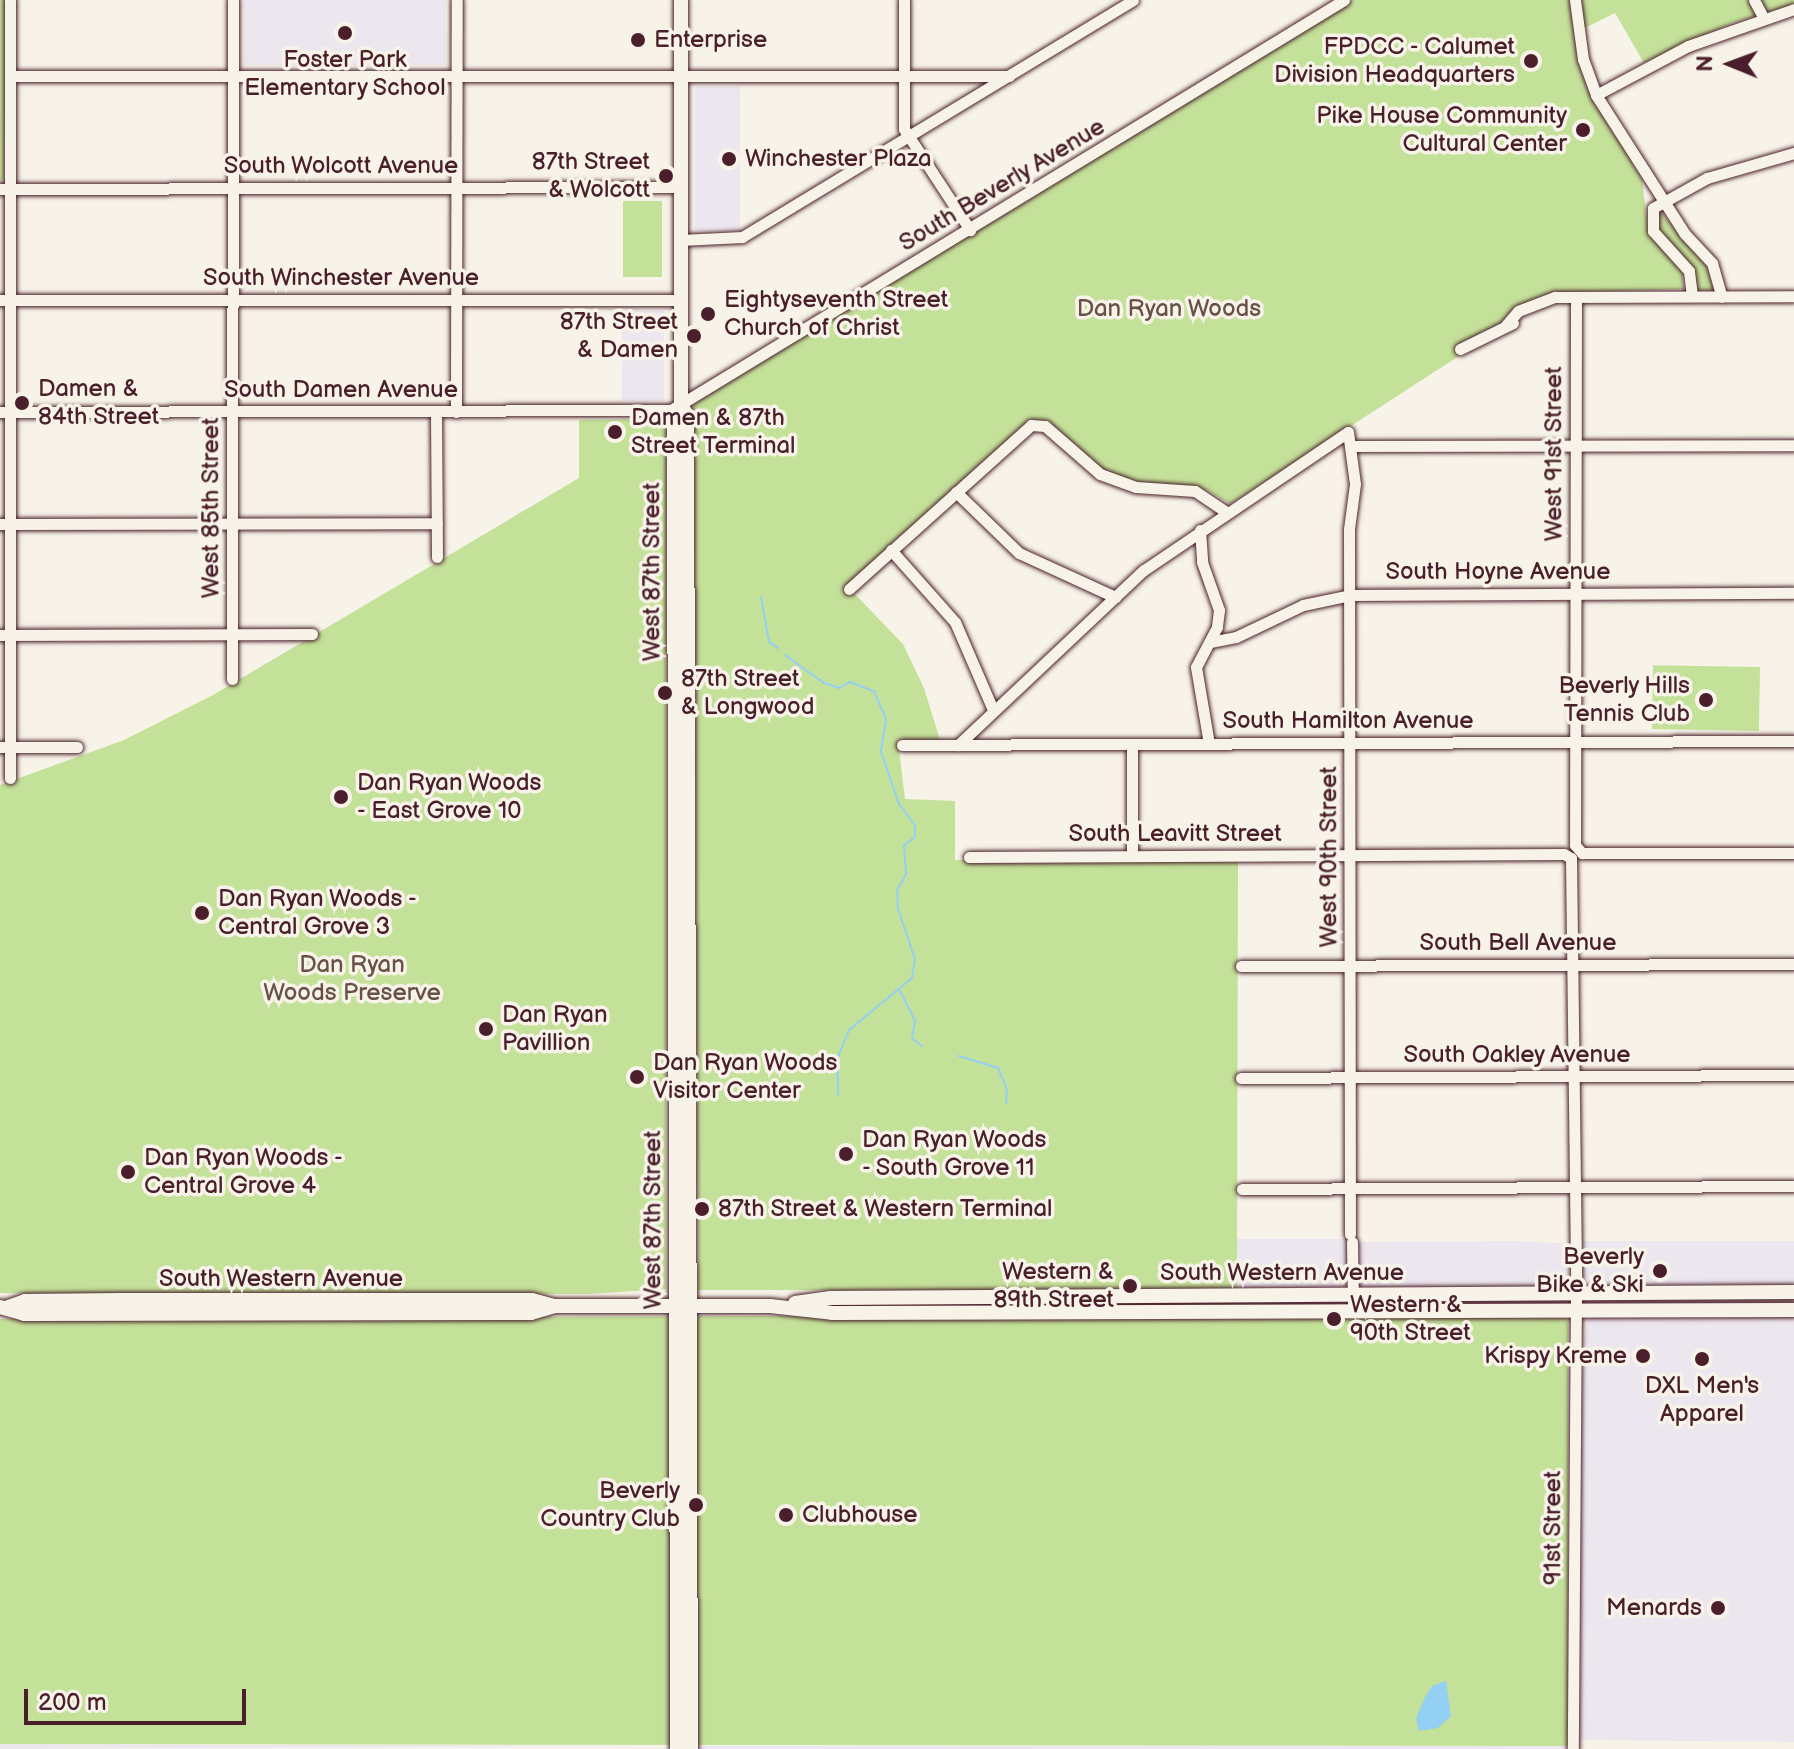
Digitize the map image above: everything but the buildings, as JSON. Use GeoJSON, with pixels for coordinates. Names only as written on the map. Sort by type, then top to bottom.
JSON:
{"type":"FeatureCollection","features":[{"type":"Feature","properties":{"kind":"main road","name":"West 87th Street"},"geometry":{"type":"LineString","coordinates":[[677,1749],[687,427],[681,405],[681,0]]}},
{"type":"Feature","properties":{"kind":"main road","name":"South Western Avenue"},"geometry":{"type":"LineString","coordinates":[[4,1307],[25,1301],[532,1300],[555,1306],[770,1306],[832,1313],[1353,1302],[1576,1301],[1794,1294]]}},
{"type":"Feature","properties":{"kind":"main road"},"geometry":{"type":"LineString","coordinates":[[1728,1309],[1794,1294]]}},
{"type":"Feature","properties":{"kind":"main road","name":"South Western Avenue"},"geometry":{"type":"LineString","coordinates":[[1576,1301],[1794,1310]]}},
{"type":"Feature","properties":{"kind":"main road","name":"West 87th Street"},"geometry":{"type":"LineString","coordinates":[[682,1306],[691,1749]]}},
{"type":"Feature","properties":{"kind":"street"},"geometry":{"type":"LineString","coordinates":[[10,0],[5,189],[5,747],[10,778]]}},
{"type":"Feature","properties":{"kind":"street","name":"West 85th Street"},"geometry":{"type":"LineString","coordinates":[[232,679],[233,0]]}},
{"type":"Feature","properties":{"kind":"street"},"geometry":{"type":"LineString","coordinates":[[456,412],[457,0]]}},
{"type":"Feature","properties":{"kind":"street"},"geometry":{"type":"LineString","coordinates":[[904,0],[904,129],[970,230]]}},
{"type":"Feature","properties":{"kind":"street"},"geometry":{"type":"LineString","coordinates":[[681,240],[742,237],[910,138],[1132,0]]}},
{"type":"Feature","properties":{"kind":"street","name":"South Beverly Avenue"},"geometry":{"type":"LineString","coordinates":[[681,405],[1344,0]]}},
{"type":"Feature","properties":{"kind":"street"},"geometry":{"type":"LineString","coordinates":[[1575,0],[1583,59],[1596,95],[1663,201],[1712,263],[1722,297]]}},
{"type":"Feature","properties":{"kind":"street"},"geometry":{"type":"LineString","coordinates":[[1754,0],[1763,17]]}},
{"type":"Feature","properties":{"kind":"street"},"geometry":{"type":"LineString","coordinates":[[1596,95],[1688,46],[1763,17],[1794,9]]}},
{"type":"Feature","properties":{"kind":"street"},"geometry":{"type":"LineString","coordinates":[[10,76],[1009,76]]}},
{"type":"Feature","properties":{"kind":"street"},"geometry":{"type":"LineString","coordinates":[[1692,296],[1689,271],[1653,231],[1651,212],[1663,201],[1733,168],[1794,153]]}},
{"type":"Feature","properties":{"kind":"street","name":"South Wolcott Avenue"},"geometry":{"type":"LineString","coordinates":[[5,189],[681,187]]}},
{"type":"Feature","properties":{"kind":"street"},"geometry":{"type":"LineString","coordinates":[[1460,349],[1506,325],[1529,308],[1555,297],[1794,296]]}},
{"type":"Feature","properties":{"kind":"street","name":"West 91st Street"},"geometry":{"type":"LineString","coordinates":[[1576,297],[1576,1301]]}},
{"type":"Feature","properties":{"kind":"street","name":"South Winchester Avenue"},"geometry":{"type":"LineString","coordinates":[[5,300],[681,300]]}},
{"type":"Feature","properties":{"kind":"street","name":"South Damen Avenue"},"geometry":{"type":"LineString","coordinates":[[5,412],[664,412],[681,405]]}},
{"type":"Feature","properties":{"kind":"street"},"geometry":{"type":"LineString","coordinates":[[436,412],[437,557]]}},
{"type":"Feature","properties":{"kind":"street"},"geometry":{"type":"LineString","coordinates":[[849,589],[1019,431],[1045,426],[1100,474],[1136,487],[1195,491],[1225,511],[1115,597],[958,745]]}},
{"type":"Feature","properties":{"kind":"street","name":"West 90th Street"},"geometry":{"type":"LineString","coordinates":[[1225,511],[1348,432],[1355,484],[1350,595],[1353,1302]]}},
{"type":"Feature","properties":{"kind":"street"},"geometry":{"type":"LineString","coordinates":[[1350,446],[1794,445]]}},
{"type":"Feature","properties":{"kind":"street"},"geometry":{"type":"LineString","coordinates":[[956,492],[1019,553],[1115,597]]}},
{"type":"Feature","properties":{"kind":"street"},"geometry":{"type":"LineString","coordinates":[[5,524],[437,523]]}},
{"type":"Feature","properties":{"kind":"street"},"geometry":{"type":"LineString","coordinates":[[1200,530],[1202,562],[1219,610],[1210,642],[1198,660],[1195,676],[1209,744]]}},
{"type":"Feature","properties":{"kind":"street"},"geometry":{"type":"LineString","coordinates":[[891,550],[955,622],[993,710]]}},
{"type":"Feature","properties":{"kind":"street","name":"South Hoyne Avenue"},"geometry":{"type":"LineString","coordinates":[[1210,642],[1236,637],[1303,605],[1350,595],[1794,593]]}},
{"type":"Feature","properties":{"kind":"street"},"geometry":{"type":"LineString","coordinates":[[5,635],[312,634]]}},
{"type":"Feature","properties":{"kind":"street","name":"South Hamilton Avenue"},"geometry":{"type":"LineString","coordinates":[[902,745],[1794,741]]}},
{"type":"Feature","properties":{"kind":"street"},"geometry":{"type":"LineString","coordinates":[[1132,744],[1132,855]]}},
{"type":"Feature","properties":{"kind":"street"},"geometry":{"type":"LineString","coordinates":[[5,747],[77,747]]}},
{"type":"Feature","properties":{"kind":"street","name":"South Leavitt Street"},"geometry":{"type":"LineString","coordinates":[[969,857],[1794,853]]}},
{"type":"Feature","properties":{"kind":"street","name":"South Bell Avenue"},"geometry":{"type":"LineString","coordinates":[[1241,966],[1794,964]]}},
{"type":"Feature","properties":{"kind":"street","name":"South Oakley Avenue"},"geometry":{"type":"LineString","coordinates":[[1241,1078],[1794,1075]]}},
{"type":"Feature","properties":{"kind":"street"},"geometry":{"type":"LineString","coordinates":[[1242,1189],[1794,1186]]}},
{"type":"Feature","properties":{"kind":"street","name":"91st Street"},"geometry":{"type":"LineString","coordinates":[[1573,1749],[1576,1301]]}},
{"type":"Feature","properties":{"kind":"shaded area","name":"Foster Park Elementary School"},"geometry":{"type":"Polygon","coordinates":[[[244,0],[446,0],[446,65],[244,65],[244,0]]]}},
{"type":"Feature","properties":{"kind":"shaded area","name":"Winchester Plaza"},"geometry":{"type":"Polygon","coordinates":[[[695,86],[740,86],[740,231],[695,231],[695,86]]]}},
{"type":"Feature","properties":{"kind":"shaded area"},"geometry":{"type":"Polygon","coordinates":[[[622,310],[664,310],[664,401],[622,401],[622,310]]]}},
{"type":"Feature","properties":{"kind":"shaded area"},"geometry":{"type":"Polygon","coordinates":[[[1237,1239],[1347,1239],[1347,1291],[1237,1291],[1237,1239]]]}},
{"type":"Feature","properties":{"kind":"shaded area"},"geometry":{"type":"Polygon","coordinates":[[[1519,1241],[1570,1244],[1569,1289],[1357,1290],[1357,1242],[1519,1241]]]}},
{"type":"Feature","properties":{"kind":"shaded area"},"geometry":{"type":"Polygon","coordinates":[[[1581,1241],[1794,1241],[1794,1288],[1581,1288],[1581,1241]]]}},
{"type":"Feature","properties":{"kind":"shaded area"},"geometry":{"type":"Polygon","coordinates":[[[1794,1313],[1794,1742],[1580,1740],[1581,1388],[1587,1322],[1592,1317],[1794,1313]]]}},
{"type":"Feature","properties":{"kind":"shaded area"},"geometry":{"type":"Polygon","coordinates":[[[0,1744],[670,1746],[0,1749],[0,1744]]]}},
{"type":"Feature","properties":{"kind":"shaded area"},"geometry":{"type":"Polygon","coordinates":[[[697,1746],[1568,1746],[1568,1749],[697,1749],[697,1746]]]}},
{"type":"Feature","properties":{"kind":"green space"},"geometry":{"type":"Polygon","coordinates":[[[0,0],[5,0],[4,178],[0,182],[0,0]]]}},
{"type":"Feature","properties":{"kind":"green space","name":"Dan Ryan Woods"},"geometry":{"type":"Polygon","coordinates":[[[1353,0],[1570,0],[1578,56],[1589,91],[1642,179],[1648,230],[1681,268],[1684,289],[1556,293],[1457,347],[1459,356],[1230,504],[1207,490],[1145,485],[1104,472],[1030,421],[847,586],[903,644],[924,688],[940,740],[898,740],[905,799],[955,801],[955,860],[1238,861],[1237,1291],[698,1290],[694,403],[1353,0]]]}},
{"type":"Feature","properties":{"kind":"green space"},"geometry":{"type":"Polygon","coordinates":[[[1580,0],[1794,0],[1794,4],[1732,23],[1644,63],[1615,13],[1583,29],[1580,0]]]}},
{"type":"Feature","properties":{"kind":"green space"},"geometry":{"type":"Polygon","coordinates":[[[623,201],[662,201],[662,277],[623,277],[623,201]]]}},
{"type":"Feature","properties":{"kind":"green space"},"geometry":{"type":"Polygon","coordinates":[[[1660,211],[1708,267],[1717,287],[1714,291],[1696,290],[1660,237],[1655,215],[1660,211]]]}},
{"type":"Feature","properties":{"kind":"green space","name":"Dan Ryan Woods Preserve"},"geometry":{"type":"Polygon","coordinates":[[[658,419],[666,424],[666,1289],[588,1294],[0,1293],[0,785],[124,740],[213,695],[579,478],[579,420],[658,419]]]}},
{"type":"Feature","properties":{"kind":"green space","name":"Beverly Hills Tennis Club"},"geometry":{"type":"Polygon","coordinates":[[[1653,665],[1760,667],[1759,731],[1652,729],[1653,665]]]}},
{"type":"Feature","properties":{"kind":"green space","name":"Beverly Country Club"},"geometry":{"type":"Polygon","coordinates":[[[1565,1315],[1568,1323],[1568,1746],[0,1744],[0,1319],[1565,1315]]]}},
{"type":"Feature","properties":{"kind":"water"},"geometry":{"type":"Polygon","coordinates":[[[1446,1681],[1451,1716],[1438,1728],[1419,1731],[1416,1718],[1425,1697],[1432,1686],[1446,1681]]]}},
{"type":"Feature","properties":{"kind":"waterway"},"geometry":{"type":"LineString","coordinates":[[761,597],[769,642],[778,648]]}},
{"type":"Feature","properties":{"kind":"waterway"},"geometry":{"type":"LineString","coordinates":[[785,655],[824,683],[839,688],[850,682],[874,691],[886,719],[881,752],[899,804],[915,825],[915,837],[904,845],[906,874],[897,890],[898,909],[915,959],[912,978],[849,1030],[837,1059],[838,1095]]}},
{"type":"Feature","properties":{"kind":"waterway"},"geometry":{"type":"LineString","coordinates":[[900,991],[915,1021],[912,1038],[922,1046]]}},
{"type":"Feature","properties":{"kind":"waterway"},"geometry":{"type":"LineString","coordinates":[[959,1056],[998,1068],[1007,1089],[1006,1103]]}},
{"type":"Feature","properties":{"kind":"place","name":"Foster Park Elementary School"},"geometry":{"type":"Point","coordinates":[345,33]}},
{"type":"Feature","properties":{"kind":"place","name":"Enterprise"},"geometry":{"type":"Point","coordinates":[638,40]}},
{"type":"Feature","properties":{"kind":"place","name":"FPDCC - Calumet Division Headquarters"},"geometry":{"type":"Point","coordinates":[1531,61]}},
{"type":"Feature","properties":{"kind":"place","name":"Pike House Community Cultural Center"},"geometry":{"type":"Point","coordinates":[1583,130]}},
{"type":"Feature","properties":{"kind":"place","name":"Winchester Plaza"},"geometry":{"type":"Point","coordinates":[729,159]}},
{"type":"Feature","properties":{"kind":"place","name":"87th Street & Wolcott"},"geometry":{"type":"Point","coordinates":[666,176]}},
{"type":"Feature","properties":{"kind":"place","name":"Eightyseventh Street Church of Christ"},"geometry":{"type":"Point","coordinates":[708,314]}},
{"type":"Feature","properties":{"kind":"place","name":"87th Street & Damen"},"geometry":{"type":"Point","coordinates":[694,336]}},
{"type":"Feature","properties":{"kind":"place","name":"Damen & 84th Street"},"geometry":{"type":"Point","coordinates":[22,403]}},
{"type":"Feature","properties":{"kind":"place","name":"Damen & 87th Street Terminal"},"geometry":{"type":"Point","coordinates":[615,432]}},
{"type":"Feature","properties":{"kind":"place","name":"87th Street & Longwood"},"geometry":{"type":"Point","coordinates":[665,693]}},
{"type":"Feature","properties":{"kind":"place","name":"Beverly Hills Tennis Club"},"geometry":{"type":"Point","coordinates":[1706,700]}},
{"type":"Feature","properties":{"kind":"place","name":"Dan Ryan Woods - East Grove 10"},"geometry":{"type":"Point","coordinates":[341,797]}},
{"type":"Feature","properties":{"kind":"place","name":"Dan Ryan Woods - Central Grove 3"},"geometry":{"type":"Point","coordinates":[202,913]}},
{"type":"Feature","properties":{"kind":"place","name":"Dan Ryan Pavillion"},"geometry":{"type":"Point","coordinates":[486,1029]}},
{"type":"Feature","properties":{"kind":"place","name":"Dan Ryan Woods Visitor Center"},"geometry":{"type":"Point","coordinates":[637,1077]}},
{"type":"Feature","properties":{"kind":"place","name":"Dan Ryan Woods - South Grove 11"},"geometry":{"type":"Point","coordinates":[846,1154]}},
{"type":"Feature","properties":{"kind":"place","name":"Dan Ryan Woods - Central Grove 4"},"geometry":{"type":"Point","coordinates":[128,1172]}},
{"type":"Feature","properties":{"kind":"place","name":"87th Street & Western Terminal"},"geometry":{"type":"Point","coordinates":[702,1209]}},
{"type":"Feature","properties":{"kind":"place","name":"Beverly Bike & Ski"},"geometry":{"type":"Point","coordinates":[1660,1271]}},
{"type":"Feature","properties":{"kind":"place","name":"Western & 89th Street"},"geometry":{"type":"Point","coordinates":[1130,1286]}},
{"type":"Feature","properties":{"kind":"place","name":"Western & 90th Street"},"geometry":{"type":"Point","coordinates":[1334,1319]}},
{"type":"Feature","properties":{"kind":"place","name":"Krispy Kreme"},"geometry":{"type":"Point","coordinates":[1643,1356]}},
{"type":"Feature","properties":{"kind":"place","name":"DXL Men's Apparel"},"geometry":{"type":"Point","coordinates":[1702,1359]}},
{"type":"Feature","properties":{"kind":"place","name":"Beverly Country Club"},"geometry":{"type":"Point","coordinates":[696,1505]}},
{"type":"Feature","properties":{"kind":"place","name":"Clubhouse"},"geometry":{"type":"Point","coordinates":[786,1515]}},
{"type":"Feature","properties":{"kind":"place","name":"Menards"},"geometry":{"type":"Point","coordinates":[1718,1608]}}]}
